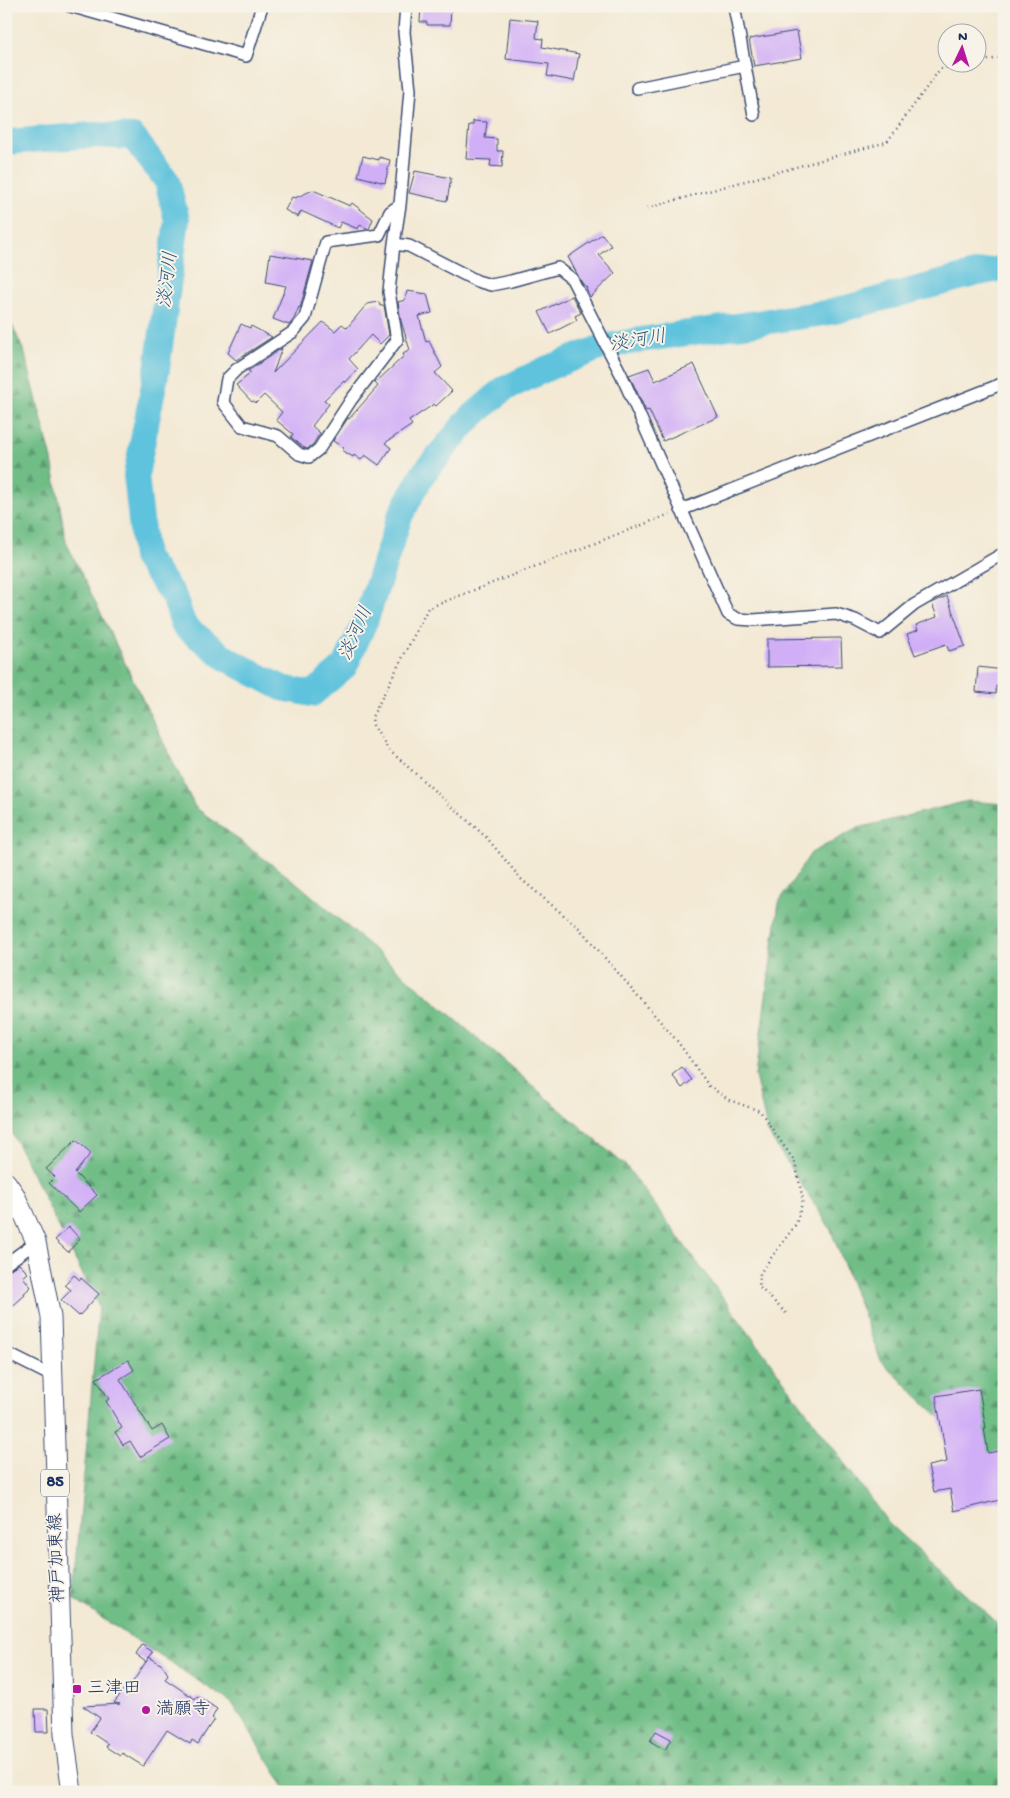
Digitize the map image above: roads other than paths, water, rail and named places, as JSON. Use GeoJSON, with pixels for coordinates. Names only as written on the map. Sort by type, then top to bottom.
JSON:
{"type":"FeatureCollection","features":[{"type":"Feature","properties":{"kind":"main road","name":"神戸加東線"},"geometry":{"type":"LineString","coordinates":[[6,1182],[15,1195],[36,1242],[51,1317],[64,1734],[72,1792]]}},
{"type":"Feature","properties":{"kind":"street"},"geometry":{"type":"LineString","coordinates":[[70,6],[246,56],[262,6]]}},
{"type":"Feature","properties":{"kind":"street"},"geometry":{"type":"LineString","coordinates":[[734,6],[754,115]]}},
{"type":"Feature","properties":{"kind":"street"},"geometry":{"type":"LineString","coordinates":[[400,205],[390,212],[378,235],[326,242],[305,318],[293,332],[237,369],[227,380],[224,402],[242,426],[278,436],[300,454],[309,457],[319,449],[350,400],[397,340],[388,292],[400,205],[410,90],[403,7]]}},
{"type":"Feature","properties":{"kind":"street"},"geometry":{"type":"LineString","coordinates":[[637,88],[745,66]]}},
{"type":"Feature","properties":{"kind":"street"},"geometry":{"type":"LineString","coordinates":[[394,244],[409,246],[478,281],[491,285],[558,268],[572,279],[621,374],[728,614],[738,619],[752,620],[836,614],[855,620],[880,633],[914,605],[1004,553]]}},
{"type":"Feature","properties":{"kind":"street"},"geometry":{"type":"LineString","coordinates":[[681,510],[1004,382]]}},
{"type":"Feature","properties":{"kind":"street"},"geometry":{"type":"LineString","coordinates":[[6,1264],[36,1242]]}},
{"type":"Feature","properties":{"kind":"street"},"geometry":{"type":"LineString","coordinates":[[6,1353],[52,1376]]}},
{"type":"Feature","properties":{"kind":"waterway","name":"淡河川"},"geometry":{"type":"LineString","coordinates":[[6,142],[94,135],[133,137],[167,181],[177,220],[157,369],[136,475],[145,557],[174,597],[184,626],[227,659],[282,688],[312,694],[345,666],[366,619],[400,516],[423,474],[469,419],[504,389],[548,368],[602,347],[831,312],[978,273],[1004,268]]}},
{"type":"Feature","properties":{"kind":"place","name":"三津田"},"geometry":{"type":"Point","coordinates":[77,1689]}},
{"type":"Feature","properties":{"kind":"place","name":"満願寺"},"geometry":{"type":"Point","coordinates":[146,1710]}}]}
